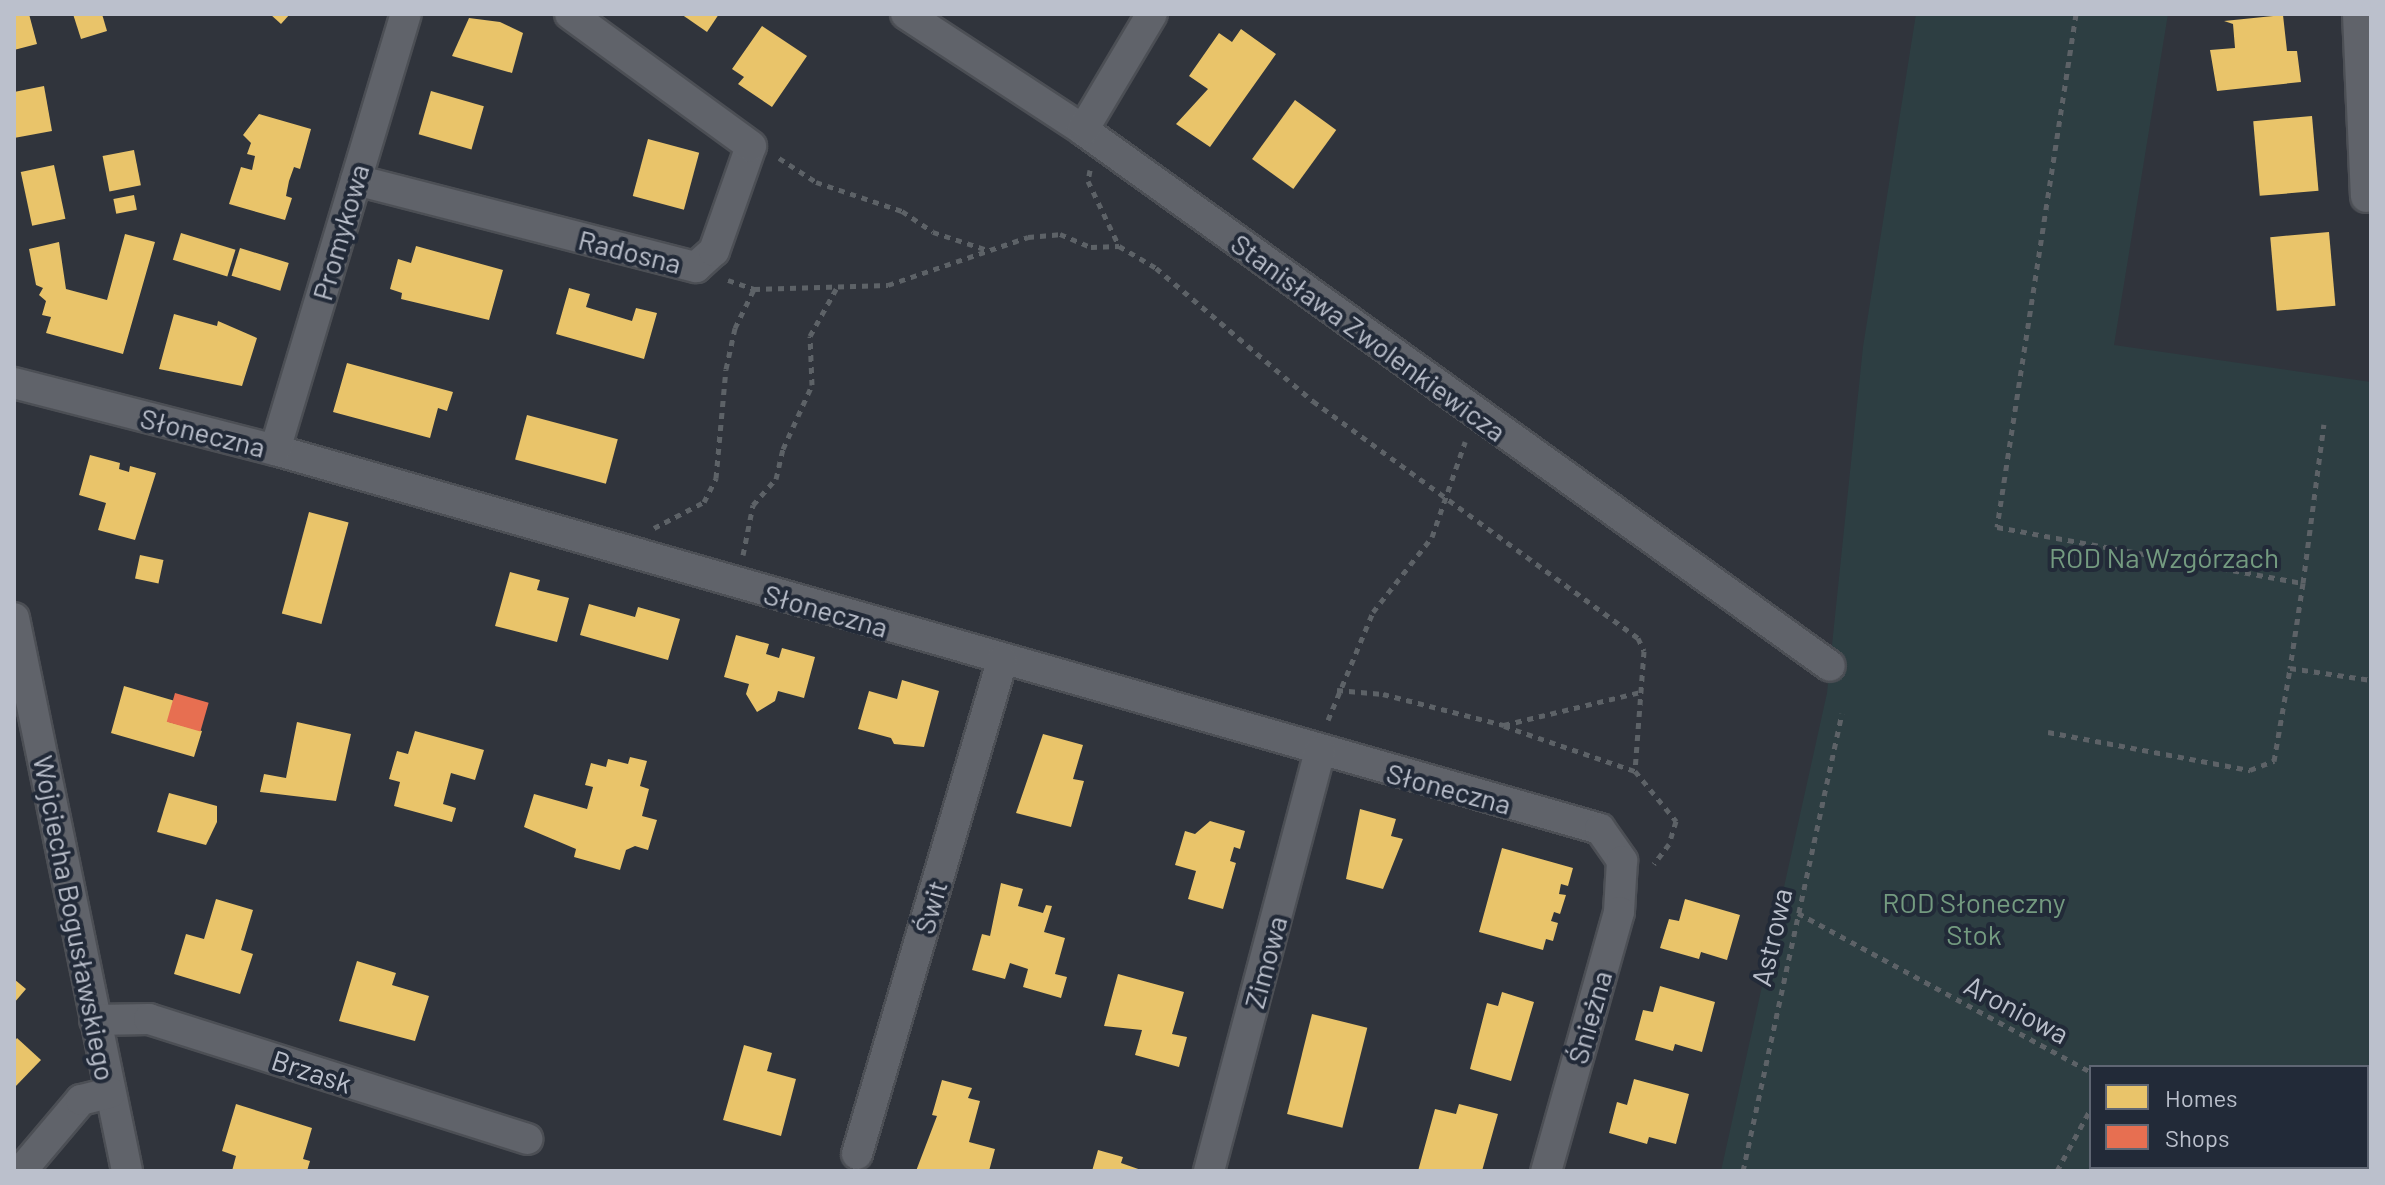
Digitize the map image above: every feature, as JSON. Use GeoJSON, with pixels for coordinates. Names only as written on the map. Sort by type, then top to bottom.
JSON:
{"type":"FeatureCollection","features":[{"type":"Feature","properties":{"kind":"street","name":"Promykowa"},"geometry":{"type":"LineString","coordinates":[[275,450],[406,14]]}},
{"type":"Feature","properties":{"kind":"street"},"geometry":{"type":"LineString","coordinates":[[570,14],[751,146]]}},
{"type":"Feature","properties":{"kind":"street","name":"Stanisława Zwolenkiewicza"},"geometry":{"type":"LineString","coordinates":[[906,14],[1083,130],[1830,666]]}},
{"type":"Feature","properties":{"kind":"street"},"geometry":{"type":"LineString","coordinates":[[1083,130],[1152,14]]}},
{"type":"Feature","properties":{"kind":"street"},"geometry":{"type":"LineString","coordinates":[[2358,14],[2366,197]]}},
{"type":"Feature","properties":{"kind":"street","name":"Radosna"},"geometry":{"type":"LineString","coordinates":[[356,180],[696,267],[714,251],[751,146]]}},
{"type":"Feature","properties":{"kind":"street","name":"Słoneczna"},"geometry":{"type":"LineString","coordinates":[[14,383],[275,450],[1320,752],[1600,829],[1621,874]]}},
{"type":"Feature","properties":{"kind":"street","name":"Wojciecha Bogusławskiego"},"geometry":{"type":"LineString","coordinates":[[16,635],[127,1171]]}},
{"type":"Feature","properties":{"kind":"street","name":"Świt"},"geometry":{"type":"LineString","coordinates":[[857,1154],[1002,661]]}},
{"type":"Feature","properties":{"kind":"street","name":"Zimowa"},"geometry":{"type":"LineString","coordinates":[[1209,1171],[1320,752]]}},
{"type":"Feature","properties":{"kind":"street","name":"Śnieżna"},"geometry":{"type":"LineString","coordinates":[[1546,1171],[1619,912],[1621,874]]}},
{"type":"Feature","properties":{"kind":"street","name":"Brzask"},"geometry":{"type":"LineString","coordinates":[[95,1020],[149,1019],[527,1139]]}},
{"type":"Feature","properties":{"kind":"street"},"geometry":{"type":"LineString","coordinates":[[21,1171],[81,1100],[110,1093]]}},
{"type":"Feature","properties":{"kind":"path"},"geometry":{"type":"LineString","coordinates":[[2076,14],[1997,527],[2303,583]]}},
{"type":"Feature","properties":{"kind":"path"},"geometry":{"type":"LineString","coordinates":[[1083,130],[1091,158],[1088,181],[1119,246]]}},
{"type":"Feature","properties":{"kind":"path"},"geometry":{"type":"LineString","coordinates":[[751,146],[816,182],[902,211],[933,232],[988,250]]}},
{"type":"Feature","properties":{"kind":"path"},"geometry":{"type":"LineString","coordinates":[[696,267],[754,289],[837,288],[888,285],[1028,237],[1060,234],[1091,247],[1119,246],[1156,268],[1313,401],[1638,638],[1644,651],[1635,771]]}},
{"type":"Feature","properties":{"kind":"path"},"geometry":{"type":"LineString","coordinates":[[737,584],[753,505],[776,479],[787,438],[812,385],[810,336],[837,288]]}},
{"type":"Feature","properties":{"kind":"path"},"geometry":{"type":"LineString","coordinates":[[626,552],[662,521],[704,502],[716,478],[726,369],[735,328],[754,289]]}},
{"type":"Feature","properties":{"kind":"path"},"geometry":{"type":"LineString","coordinates":[[1320,752],[1337,690],[1373,612],[1432,537],[1474,413]]}},
{"type":"Feature","properties":{"kind":"path"},"geometry":{"type":"LineString","coordinates":[[2048,732],[2250,770],[2274,761],[2303,583],[2324,424]]}},
{"type":"Feature","properties":{"kind":"path"},"geometry":{"type":"LineString","coordinates":[[2290,668],[2371,680]]}},
{"type":"Feature","properties":{"kind":"path"},"geometry":{"type":"LineString","coordinates":[[1337,690],[1383,694],[1499,725],[1635,771],[1676,821],[1669,844],[1652,867],[1621,874]]}},
{"type":"Feature","properties":{"kind":"path"},"geometry":{"type":"LineString","coordinates":[[1499,725],[1640,692]]}},
{"type":"Feature","properties":{"kind":"path","name":"Astrowa"},"geometry":{"type":"LineString","coordinates":[[1743,1171],[1842,714]]}},
{"type":"Feature","properties":{"kind":"path","name":"Aroniowa"},"geometry":{"type":"LineString","coordinates":[[1798,913],[2089,1071]]}},
{"type":"Feature","properties":{"kind":"path"},"geometry":{"type":"LineString","coordinates":[[2057,1171],[2089,1112]]}},
{"type":"Feature","properties":{"kind":"green space"},"geometry":{"type":"Polygon","coordinates":[[[1916,14],[2168,14],[2114,345],[2371,382],[2371,1171],[1721,1171],[1827,693],[1863,347],[1916,14]]]}},
{"type":"Feature","properties":{"kind":"building: Homes"},"geometry":{"type":"Polygon","coordinates":[[[14,14],[29,14],[37,44],[14,50],[14,14]]]}},
{"type":"Feature","properties":{"kind":"building: Homes"},"geometry":{"type":"Polygon","coordinates":[[[73,14],[102,14],[107,31],[81,39],[73,14]]]}},
{"type":"Feature","properties":{"kind":"building: Homes"},"geometry":{"type":"Polygon","coordinates":[[[270,14],[290,14],[281,24],[270,14]]]}},
{"type":"Feature","properties":{"kind":"building: Homes"},"geometry":{"type":"Polygon","coordinates":[[[681,14],[719,14],[707,32],[681,14]]]}},
{"type":"Feature","properties":{"kind":"building: Homes"},"geometry":{"type":"Polygon","coordinates":[[[2283,15],[2287,51],[2297,51],[2301,82],[2217,91],[2210,50],[2235,48],[2233,24],[2224,21],[2283,15]]]}},
{"type":"Feature","properties":{"kind":"building: Homes"},"geometry":{"type":"Polygon","coordinates":[[[469,18],[500,22],[523,33],[512,73],[452,56],[469,18]]]}},
{"type":"Feature","properties":{"kind":"building: Homes"},"geometry":{"type":"Polygon","coordinates":[[[762,26],[807,56],[772,107],[738,84],[744,77],[732,69],[762,26]]]}},
{"type":"Feature","properties":{"kind":"building: Homes"},"geometry":{"type":"Polygon","coordinates":[[[1241,29],[1276,54],[1210,147],[1176,124],[1208,89],[1189,76],[1219,33],[1232,42],[1241,29]]]}},
{"type":"Feature","properties":{"kind":"building: Homes"},"geometry":{"type":"Polygon","coordinates":[[[44,86],[52,131],[14,138],[14,92],[44,86]]]}},
{"type":"Feature","properties":{"kind":"building: Homes"},"geometry":{"type":"Polygon","coordinates":[[[431,91],[484,106],[471,149],[419,134],[431,91]]]}},
{"type":"Feature","properties":{"kind":"building: Homes"},"geometry":{"type":"Polygon","coordinates":[[[1295,100],[1336,130],[1293,189],[1252,159],[1295,100]]]}},
{"type":"Feature","properties":{"kind":"building: Homes"},"geometry":{"type":"Polygon","coordinates":[[[259,114],[311,129],[300,169],[294,167],[289,181],[286,196],[292,198],[285,220],[229,204],[241,167],[252,170],[255,156],[247,154],[251,143],[243,135],[259,114]]]}},
{"type":"Feature","properties":{"kind":"building: Homes"},"geometry":{"type":"Polygon","coordinates":[[[2312,116],[2319,191],[2260,196],[2253,121],[2312,116]]]}},
{"type":"Feature","properties":{"kind":"building: Homes"},"geometry":{"type":"Polygon","coordinates":[[[648,139],[699,153],[684,210],[633,196],[648,139]]]}},
{"type":"Feature","properties":{"kind":"building: Homes"},"geometry":{"type":"Polygon","coordinates":[[[134,150],[141,185],[109,191],[103,156],[134,150]]]}},
{"type":"Feature","properties":{"kind":"building: Homes"},"geometry":{"type":"Polygon","coordinates":[[[54,165],[65,219],[32,226],[21,172],[54,165]]]}},
{"type":"Feature","properties":{"kind":"building: Homes"},"geometry":{"type":"Polygon","coordinates":[[[134,195],[137,210],[116,214],[113,199],[134,195]]]}},
{"type":"Feature","properties":{"kind":"building: Homes"},"geometry":{"type":"Polygon","coordinates":[[[2329,232],[2335,306],[2277,311],[2270,237],[2329,232]]]}},
{"type":"Feature","properties":{"kind":"building: Homes"},"geometry":{"type":"Polygon","coordinates":[[[181,233],[236,250],[227,276],[173,260],[181,233]]]}},
{"type":"Feature","properties":{"kind":"building: Homes"},"geometry":{"type":"Polygon","coordinates":[[[125,234],[155,242],[123,354],[46,333],[51,317],[42,315],[46,301],[39,295],[43,288],[36,285],[29,249],[59,242],[66,289],[107,300],[125,234]]]}},
{"type":"Feature","properties":{"kind":"building: Homes"},"geometry":{"type":"Polygon","coordinates":[[[416,246],[503,270],[489,320],[401,299],[402,293],[390,289],[398,259],[411,263],[416,246]]]}},
{"type":"Feature","properties":{"kind":"building: Homes"},"geometry":{"type":"Polygon","coordinates":[[[240,248],[289,263],[280,291],[232,276],[240,248]]]}},
{"type":"Feature","properties":{"kind":"building: Homes"},"geometry":{"type":"Polygon","coordinates":[[[569,288],[590,294],[586,307],[632,321],[636,308],[657,313],[644,359],[556,334],[569,288]]]}},
{"type":"Feature","properties":{"kind":"building: Homes"},"geometry":{"type":"Polygon","coordinates":[[[174,314],[217,326],[218,321],[257,338],[242,386],[159,369],[174,314]]]}},
{"type":"Feature","properties":{"kind":"building: Homes"},"geometry":{"type":"Polygon","coordinates":[[[347,363],[453,392],[447,411],[438,408],[430,438],[333,412],[347,363]]]}},
{"type":"Feature","properties":{"kind":"building: Homes"},"geometry":{"type":"Polygon","coordinates":[[[527,415],[618,439],[606,484],[515,459],[527,415]]]}},
{"type":"Feature","properties":{"kind":"building: Homes"},"geometry":{"type":"Polygon","coordinates":[[[90,455],[120,463],[119,469],[129,472],[130,466],[156,473],[135,540],[98,530],[106,503],[79,495],[90,455]]]}},
{"type":"Feature","properties":{"kind":"building: Homes"},"geometry":{"type":"Polygon","coordinates":[[[309,512],[349,523],[321,624],[282,613],[309,512]]]}},
{"type":"Feature","properties":{"kind":"building: Homes"},"geometry":{"type":"Polygon","coordinates":[[[140,555],[163,560],[158,583],[135,578],[140,555]]]}},
{"type":"Feature","properties":{"kind":"building: Homes"},"geometry":{"type":"Polygon","coordinates":[[[510,572],[540,580],[537,590],[569,598],[557,642],[495,626],[510,572]]]}},
{"type":"Feature","properties":{"kind":"building: Homes"},"geometry":{"type":"Polygon","coordinates":[[[589,604],[635,617],[638,607],[680,619],[668,660],[580,635],[589,604]]]}},
{"type":"Feature","properties":{"kind":"building: Homes"},"geometry":{"type":"Polygon","coordinates":[[[736,635],[769,644],[766,654],[779,658],[782,648],[815,657],[804,698],[778,691],[775,701],[757,712],[746,694],[749,684],[724,677],[736,635]]]}},
{"type":"Feature","properties":{"kind":"building: Homes"},"geometry":{"type":"Polygon","coordinates":[[[902,680],[939,691],[924,747],[894,744],[891,738],[858,729],[869,691],[897,699],[902,680]]]}},
{"type":"Feature","properties":{"kind":"building: Homes"},"geometry":{"type":"Polygon","coordinates":[[[124,686],[175,701],[169,722],[202,731],[194,757],[111,733],[124,686]]]}},
{"type":"Feature","properties":{"kind":"building: Homes"},"geometry":{"type":"Polygon","coordinates":[[[297,722],[351,734],[336,801],[260,792],[264,774],[286,778],[297,722]]]}},
{"type":"Feature","properties":{"kind":"building: Homes"},"geometry":{"type":"Polygon","coordinates":[[[415,731],[484,750],[475,780],[451,773],[443,804],[456,808],[452,822],[394,806],[400,782],[389,779],[397,751],[408,754],[415,731]]]}},
{"type":"Feature","properties":{"kind":"building: Homes"},"geometry":{"type":"Polygon","coordinates":[[[1043,734],[1083,745],[1073,779],[1084,781],[1071,827],[1016,813],[1043,734]]]}},
{"type":"Feature","properties":{"kind":"building: Homes"},"geometry":{"type":"Polygon","coordinates":[[[630,757],[647,761],[640,786],[649,789],[642,816],[657,820],[648,850],[635,846],[626,850],[620,870],[574,857],[576,849],[524,827],[534,794],[587,809],[593,787],[585,785],[591,763],[606,767],[608,759],[628,764],[630,757]]]}},
{"type":"Feature","properties":{"kind":"building: Homes"},"geometry":{"type":"Polygon","coordinates":[[[169,793],[217,806],[217,822],[206,845],[157,832],[169,793]]]}},
{"type":"Feature","properties":{"kind":"building: Homes"},"geometry":{"type":"Polygon","coordinates":[[[1360,809],[1396,819],[1391,836],[1403,839],[1383,889],[1346,879],[1360,809]]]}},
{"type":"Feature","properties":{"kind":"building: Homes"},"geometry":{"type":"Polygon","coordinates":[[[1210,821],[1245,831],[1240,849],[1234,847],[1230,861],[1236,863],[1223,909],[1188,899],[1196,871],[1175,865],[1185,831],[1195,834],[1210,821]]]}},
{"type":"Feature","properties":{"kind":"building: Homes"},"geometry":{"type":"Polygon","coordinates":[[[1502,848],[1573,868],[1568,886],[1561,884],[1559,894],[1566,895],[1560,914],[1554,912],[1551,921],[1558,923],[1553,941],[1546,939],[1543,950],[1479,932],[1502,848]]]}},
{"type":"Feature","properties":{"kind":"building: Homes"},"geometry":{"type":"Polygon","coordinates":[[[1001,883],[1023,889],[1018,906],[1043,913],[1046,905],[1052,906],[1044,932],[1065,938],[1055,974],[1067,977],[1061,998],[1023,987],[1028,969],[1010,963],[1005,979],[972,970],[982,934],[990,936],[1001,883]]]}},
{"type":"Feature","properties":{"kind":"building: Homes"},"geometry":{"type":"Polygon","coordinates":[[[216,899],[253,910],[241,950],[253,954],[240,994],[174,974],[186,934],[204,939],[216,899]]]}},
{"type":"Feature","properties":{"kind":"building: Homes"},"geometry":{"type":"Polygon","coordinates":[[[1685,899],[1740,915],[1727,960],[1701,952],[1699,959],[1660,948],[1669,919],[1679,921],[1685,899]]]}},
{"type":"Feature","properties":{"kind":"building: Homes"},"geometry":{"type":"Polygon","coordinates":[[[357,961],[396,973],[392,985],[429,996],[415,1041],[339,1021],[357,961]]]}},
{"type":"Feature","properties":{"kind":"building: Homes"},"geometry":{"type":"Polygon","coordinates":[[[1118,974],[1184,992],[1172,1034],[1187,1037],[1179,1067],[1135,1055],[1142,1030],[1104,1026],[1118,974]]]}},
{"type":"Feature","properties":{"kind":"building: Homes"},"geometry":{"type":"Polygon","coordinates":[[[14,979],[26,989],[14,1003],[14,979]]]}},
{"type":"Feature","properties":{"kind":"building: Homes"},"geometry":{"type":"Polygon","coordinates":[[[1660,986],[1715,1002],[1702,1052],[1675,1044],[1673,1051],[1635,1040],[1643,1010],[1653,1012],[1660,986]]]}},
{"type":"Feature","properties":{"kind":"building: Homes"},"geometry":{"type":"Polygon","coordinates":[[[1502,992],[1534,1002],[1511,1081],[1470,1069],[1487,1003],[1498,1006],[1502,992]]]}},
{"type":"Feature","properties":{"kind":"building: Homes"},"geometry":{"type":"Polygon","coordinates":[[[1312,1014],[1367,1028],[1342,1128],[1287,1114],[1312,1014]]]}},
{"type":"Feature","properties":{"kind":"building: Homes"},"geometry":{"type":"Polygon","coordinates":[[[17,1038],[41,1060],[14,1088],[14,1042],[17,1038]]]}},
{"type":"Feature","properties":{"kind":"building: Homes"},"geometry":{"type":"Polygon","coordinates":[[[744,1045],[772,1053],[767,1071],[796,1079],[781,1136],[723,1120],[744,1045]]]}},
{"type":"Feature","properties":{"kind":"building: Homes"},"geometry":{"type":"Polygon","coordinates":[[[1634,1079],[1689,1094],[1676,1144],[1649,1137],[1647,1144],[1609,1133],[1617,1102],[1627,1105],[1634,1079]]]}},
{"type":"Feature","properties":{"kind":"building: Homes"},"geometry":{"type":"Polygon","coordinates":[[[942,1080],[972,1088],[968,1098],[980,1101],[969,1142],[995,1149],[989,1171],[916,1171],[937,1116],[932,1115],[942,1080]]]}},
{"type":"Feature","properties":{"kind":"building: Homes"},"geometry":{"type":"Polygon","coordinates":[[[236,1104],[312,1128],[303,1159],[310,1161],[307,1171],[232,1171],[236,1156],[222,1151],[236,1104]]]}},
{"type":"Feature","properties":{"kind":"building: Homes"},"geometry":{"type":"Polygon","coordinates":[[[1459,1104],[1498,1114],[1482,1171],[1418,1171],[1435,1109],[1456,1114],[1459,1104]]]}},
{"type":"Feature","properties":{"kind":"building: Homes"},"geometry":{"type":"Polygon","coordinates":[[[1098,1150],[1123,1157],[1121,1163],[1144,1171],[1092,1171],[1098,1150]]]}},
{"type":"Feature","properties":{"kind":"building: Shops"},"geometry":{"type":"Polygon","coordinates":[[[175,693],[209,703],[200,731],[167,722],[175,693]]]}},
{"type":"Feature","properties":{"kind":"park label","name":"ROD Na Wzgórzach"},"geometry":{"type":"Point","coordinates":[2164,557]}},
{"type":"Feature","properties":{"kind":"park label","name":"ROD Słoneczny Stok"},"geometry":{"type":"Point","coordinates":[1974,918]}}]}
